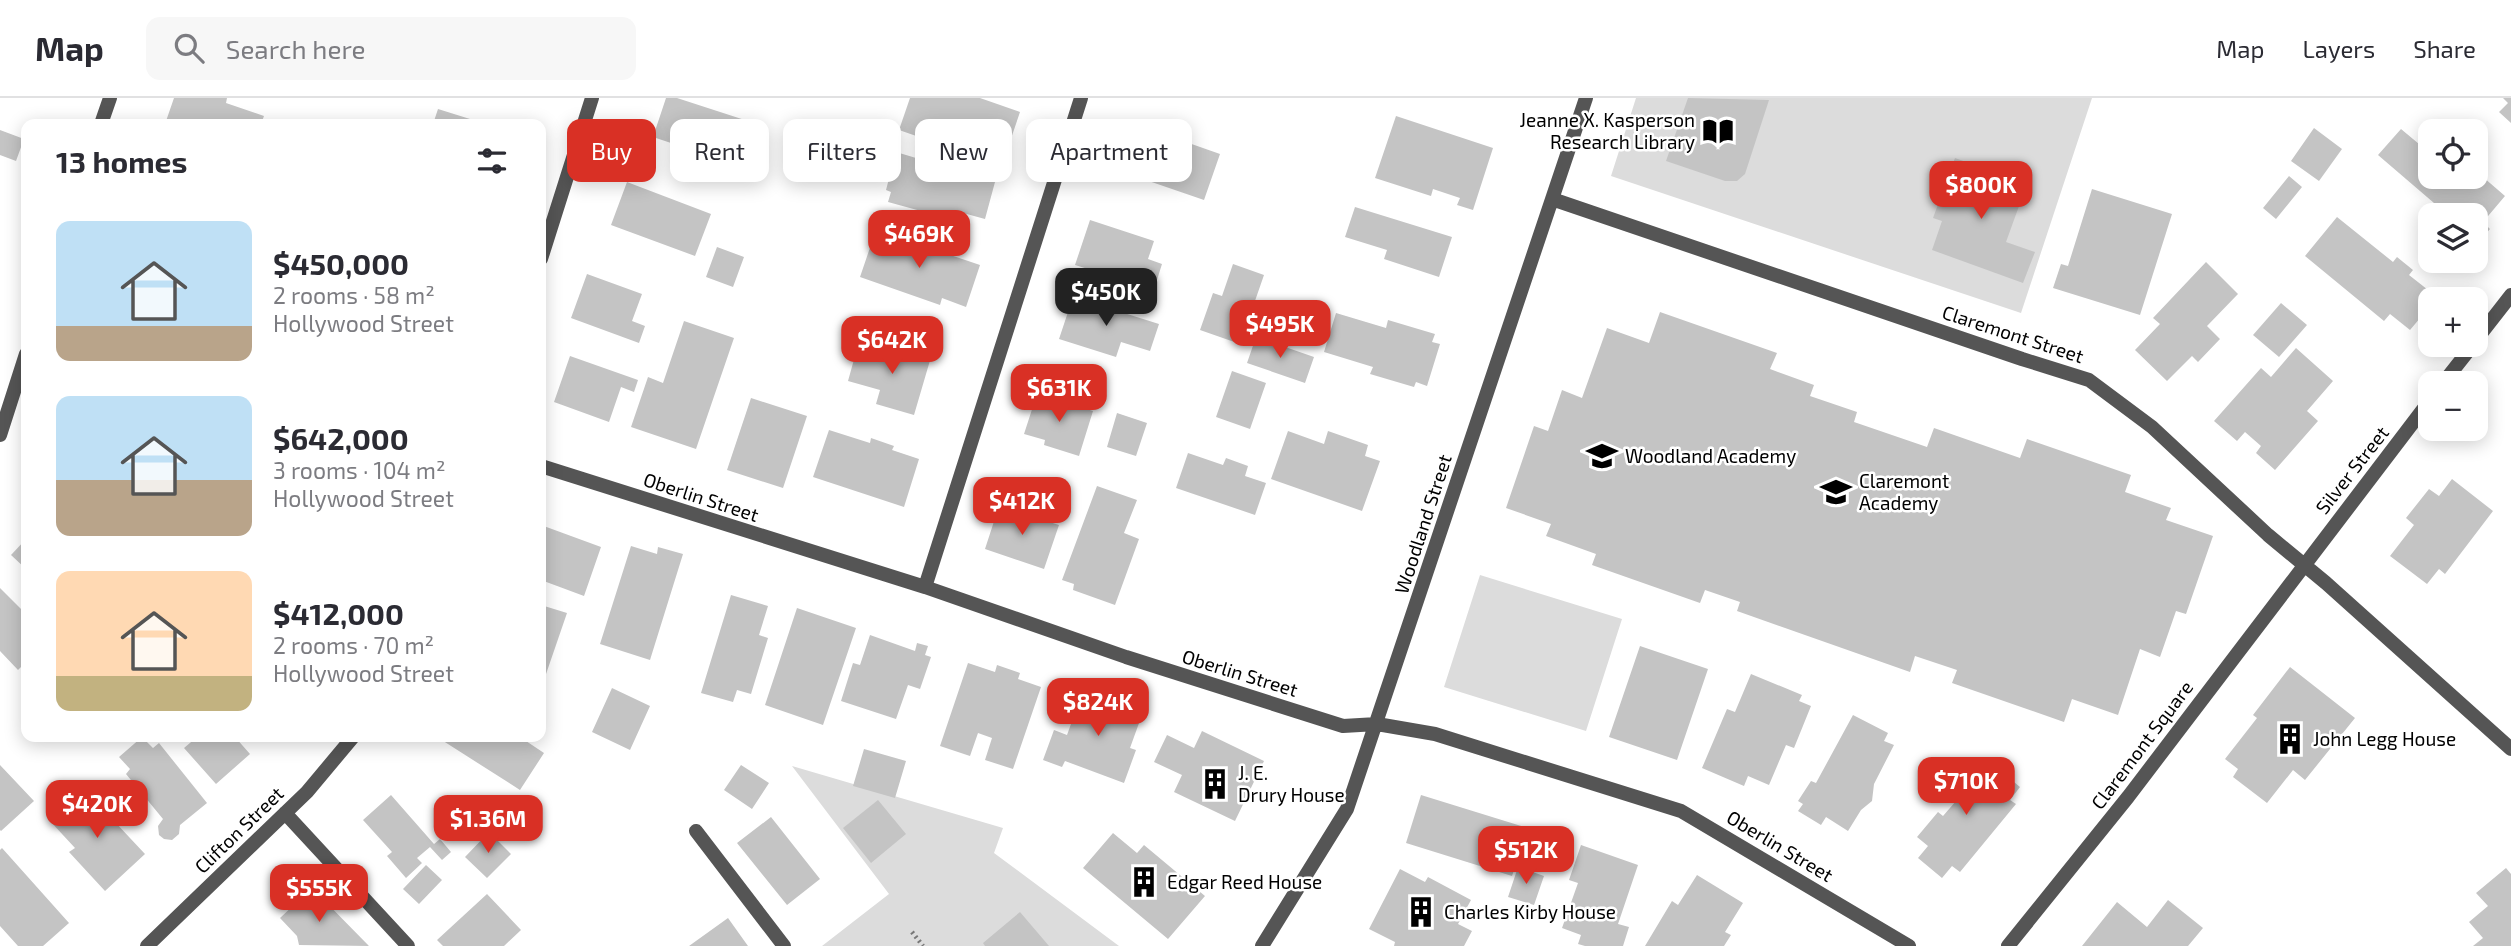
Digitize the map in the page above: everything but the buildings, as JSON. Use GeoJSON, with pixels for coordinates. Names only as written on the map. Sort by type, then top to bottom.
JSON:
{"type":"FeatureCollection","features":[{"type":"Feature","properties":{"kind":"street"},"geometry":{"type":"LineString","coordinates":[[103,119],[110,98]]}},
{"type":"Feature","properties":{"kind":"street"},"geometry":{"type":"LineString","coordinates":[[546,243],[592,98]]}},
{"type":"Feature","properties":{"kind":"street"},"geometry":{"type":"LineString","coordinates":[[925,587],[1082,98]]}},
{"type":"Feature","properties":{"kind":"street","name":"Woodland Street"},"geometry":{"type":"LineString","coordinates":[[1262,946],[1347,809],[1586,98]]}},
{"type":"Feature","properties":{"kind":"street","name":"Claremont Street"},"geometry":{"type":"LineString","coordinates":[[1552,199],[2012,356],[2090,380],[2152,427],[2268,535],[2511,749]]}},
{"type":"Feature","properties":{"kind":"street"},"geometry":{"type":"LineString","coordinates":[[2488,325],[2511,295]]}},
{"type":"Feature","properties":{"kind":"street"},"geometry":{"type":"LineString","coordinates":[[2452,371],[2464,357]]}},
{"type":"Feature","properties":{"kind":"street"},"geometry":{"type":"LineString","coordinates":[[0,435],[21,370]]}},
{"type":"Feature","properties":{"kind":"street","name":"Silver Street"},"geometry":{"type":"LineString","coordinates":[[2304,565],[2418,416]]}},
{"type":"Feature","properties":{"kind":"street","name":"Oberlin Street"},"geometry":{"type":"LineString","coordinates":[[546,468],[925,587],[1126,657],[1343,726],[1377,724],[1435,734],[1681,811],[1909,946]]}},
{"type":"Feature","properties":{"kind":"street","name":"Claremont Square"},"geometry":{"type":"LineString","coordinates":[[2008,946],[2128,797],[2304,565]]}},
{"type":"Feature","properties":{"kind":"street","name":"Clifton Street"},"geometry":{"type":"LineString","coordinates":[[147,946],[307,792],[349,742]]}},
{"type":"Feature","properties":{"kind":"street"},"geometry":{"type":"LineString","coordinates":[[285,813],[408,946]]}},
{"type":"Feature","properties":{"kind":"street"},"geometry":{"type":"LineString","coordinates":[[695,831],[785,946]]}},
{"type":"Feature","properties":{"kind":"path"},"geometry":{"type":"LineString","coordinates":[[912,932],[923,946]]}},
{"type":"Feature","properties":{"kind":"shaded area"},"geometry":{"type":"Polygon","coordinates":[[[1636,98],[2092,98],[2021,313],[1611,176],[1636,98]]]}},
{"type":"Feature","properties":{"kind":"shaded area"},"geometry":{"type":"Polygon","coordinates":[[[1480,575],[1622,619],[1586,731],[1444,687],[1480,575]]]}},
{"type":"Feature","properties":{"kind":"shaded area"},"geometry":{"type":"Polygon","coordinates":[[[792,766],[1003,828],[994,853],[1119,946],[822,946],[889,894],[792,766]]]}},
{"type":"Feature","properties":{"kind":"place","name":"Jeanne X. Kasperson Research Library"},"geometry":{"type":"Point","coordinates":[1718,131]}},
{"type":"Feature","properties":{"kind":"place","name":"Woodland Academy"},"geometry":{"type":"Point","coordinates":[1602,456]}},
{"type":"Feature","properties":{"kind":"place","name":"Claremont Academy"},"geometry":{"type":"Point","coordinates":[1836,492]}},
{"type":"Feature","properties":{"kind":"place","name":"John Legg House"},"geometry":{"type":"Point","coordinates":[2290,739]}},
{"type":"Feature","properties":{"kind":"place","name":"J. E. Drury House"},"geometry":{"type":"Point","coordinates":[1215,784]}},
{"type":"Feature","properties":{"kind":"place","name":"Edgar Reed House"},"geometry":{"type":"Point","coordinates":[1144,882]}},
{"type":"Feature","properties":{"kind":"place","name":"Charles Kirby House"},"geometry":{"type":"Point","coordinates":[1421,912]}}]}
